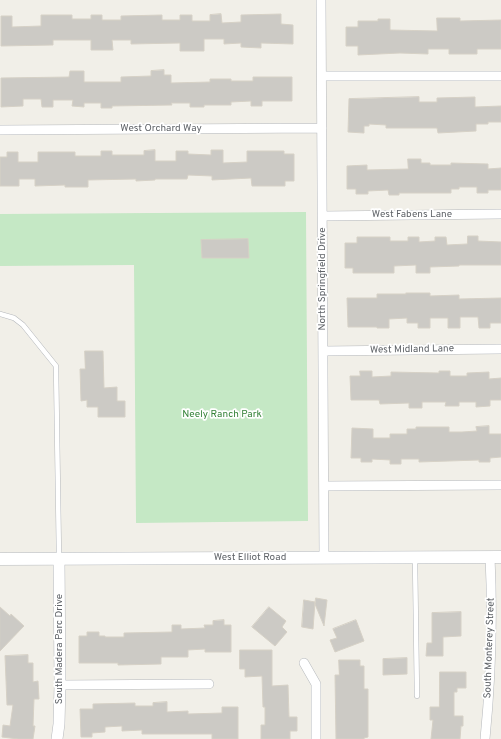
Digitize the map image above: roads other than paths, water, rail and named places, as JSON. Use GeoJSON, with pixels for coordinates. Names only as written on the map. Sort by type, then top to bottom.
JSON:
{"type":"FeatureCollection","features":[{"type":"Feature","properties":{"kind":"main road","name":"West Elliot Road"},"geometry":{"type":"LineString","coordinates":[[0,559],[496,557]]}},
{"type":"Feature","properties":{"kind":"street","name":"North Springfield Drive"},"geometry":{"type":"LineString","coordinates":[[321,0],[324,558]]}},
{"type":"Feature","properties":{"kind":"street"},"geometry":{"type":"LineString","coordinates":[[322,76],[501,76]]}},
{"type":"Feature","properties":{"kind":"street","name":"West Orchard Way"},"geometry":{"type":"LineString","coordinates":[[0,130],[322,128]]}},
{"type":"Feature","properties":{"kind":"street","name":"West Fabens Lane"},"geometry":{"type":"LineString","coordinates":[[323,216],[501,214]]}},
{"type":"Feature","properties":{"kind":"street","name":"West Midland Lane"},"geometry":{"type":"LineString","coordinates":[[323,351],[501,349]]}},
{"type":"Feature","properties":{"kind":"street"},"geometry":{"type":"LineString","coordinates":[[324,486],[501,485]]}},
{"type":"Feature","properties":{"kind":"street","name":"South Monterey Street"},"geometry":{"type":"LineString","coordinates":[[485,739],[491,666],[492,606],[496,557]]}},
{"type":"Feature","properties":{"kind":"street","name":"South Madera Parc Drive"},"geometry":{"type":"LineString","coordinates":[[58,739],[60,684],[59,559]]}},
{"type":"Feature","properties":{"kind":"street"},"geometry":{"type":"LineString","coordinates":[[304,663],[316,684],[316,739]]}},
{"type":"Feature","properties":{"kind":"street"},"geometry":{"type":"LineString","coordinates":[[491,666],[501,666]]}},
{"type":"Feature","properties":{"kind":"street"},"geometry":{"type":"LineString","coordinates":[[60,684],[209,684]]}},
{"type":"Feature","properties":{"kind":"lane"},"geometry":{"type":"LineString","coordinates":[[0,314],[14,318],[23,325],[56,366],[59,559]]}},
{"type":"Feature","properties":{"kind":"lane"},"geometry":{"type":"LineString","coordinates":[[415,557],[417,696]]}},
{"type":"Feature","properties":{"kind":"park label","name":"Neely Ranch Park"},"geometry":{"type":"Point","coordinates":[222,415]}}]}
